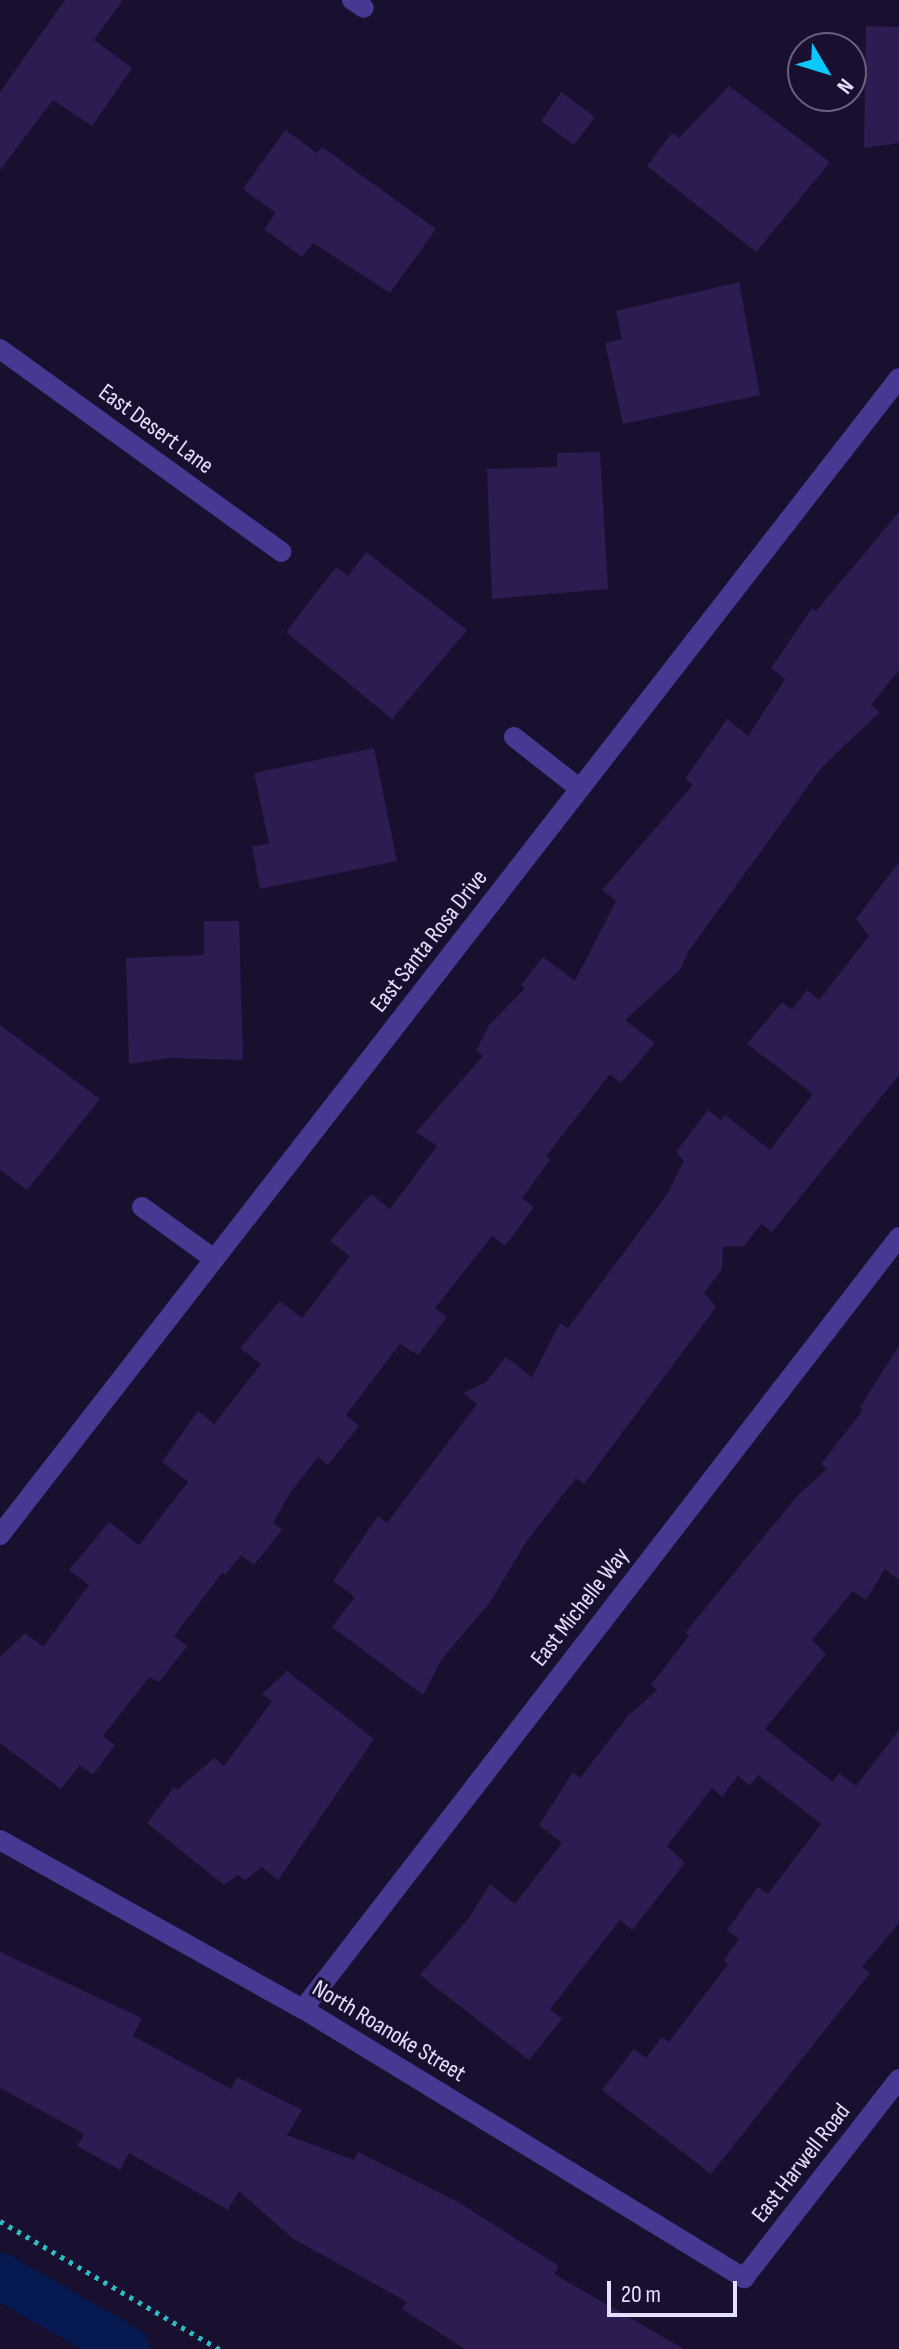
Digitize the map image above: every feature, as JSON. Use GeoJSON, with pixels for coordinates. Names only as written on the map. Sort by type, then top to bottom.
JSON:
{"type":"FeatureCollection","features":[{"type":"Feature","properties":{"kind":"street","name":"East Desert Lane"},"geometry":{"type":"LineString","coordinates":[[0,349],[281,552]]}},
{"type":"Feature","properties":{"kind":"street","name":"East Santa Rosa Drive"},"geometry":{"type":"LineString","coordinates":[[0,1535],[899,378]]}},
{"type":"Feature","properties":{"kind":"street"},"geometry":{"type":"LineString","coordinates":[[514,737],[580,789]]}},
{"type":"Feature","properties":{"kind":"street"},"geometry":{"type":"LineString","coordinates":[[142,1207],[214,1259]]}},
{"type":"Feature","properties":{"kind":"street","name":"East Michelle Way"},"geometry":{"type":"LineString","coordinates":[[303,2009],[899,1237]]}},
{"type":"Feature","properties":{"kind":"street","name":"North Roanoke Street"},"geometry":{"type":"LineString","coordinates":[[0,1840],[303,2009],[744,2278]]}},
{"type":"Feature","properties":{"kind":"street","name":"East Harwell Road"},"geometry":{"type":"LineString","coordinates":[[744,2278],[899,2079]]}},
{"type":"Feature","properties":{"kind":"path"},"geometry":{"type":"LineString","coordinates":[[0,2221],[219,2349]]}},
{"type":"Feature","properties":{"kind":"building"},"geometry":{"type":"Polygon","coordinates":[[[65,0],[123,0],[94,40],[132,68],[92,126],[53,100],[0,170],[0,92],[65,0]]]}},
{"type":"Feature","properties":{"kind":"building"},"geometry":{"type":"Polygon","coordinates":[[[866,26],[899,27],[899,143],[864,148],[865,112],[867,112],[866,26]]]}},
{"type":"Feature","properties":{"kind":"building"},"geometry":{"type":"Polygon","coordinates":[[[729,86],[830,162],[756,252],[647,166],[672,133],[679,138],[729,86]]]}},
{"type":"Feature","properties":{"kind":"building"},"geometry":{"type":"Polygon","coordinates":[[[561,92],[595,117],[574,145],[541,121],[561,92]]]}},
{"type":"Feature","properties":{"kind":"building"},"geometry":{"type":"Polygon","coordinates":[[[285,130],[317,153],[322,147],[436,229],[390,293],[313,243],[302,257],[264,229],[276,213],[243,189],[285,130]]]}},
{"type":"Feature","properties":{"kind":"building"},"geometry":{"type":"Polygon","coordinates":[[[739,282],[760,395],[623,424],[605,343],[622,339],[616,311],[739,282]]]}},
{"type":"Feature","properties":{"kind":"building"},"geometry":{"type":"Polygon","coordinates":[[[600,452],[608,589],[492,599],[487,469],[557,467],[557,453],[600,452]]]}},
{"type":"Feature","properties":{"kind":"building"},"geometry":{"type":"Polygon","coordinates":[[[899,512],[899,670],[871,705],[880,712],[822,767],[688,952],[680,970],[625,1020],[655,1043],[621,1083],[610,1074],[546,1156],[550,1160],[522,1198],[534,1207],[505,1246],[492,1236],[435,1308],[447,1317],[418,1355],[400,1344],[346,1415],[359,1426],[328,1465],[318,1457],[290,1493],[273,1523],[282,1530],[254,1565],[241,1555],[225,1575],[222,1573],[174,1636],[187,1646],[159,1682],[149,1677],[103,1736],[115,1745],[93,1775],[80,1765],[61,1789],[0,1743],[0,1657],[25,1633],[43,1647],[89,1585],[69,1570],[109,1522],[139,1545],[188,1482],[162,1462],[198,1411],[214,1424],[261,1364],[240,1348],[280,1301],[302,1318],[350,1256],[330,1241],[371,1194],[390,1209],[437,1146],[416,1132],[483,1056],[476,1051],[489,1025],[525,988],[521,985],[543,957],[575,981],[616,901],[602,890],[693,785],[685,779],[727,719],[748,736],[785,679],[771,668],[812,608],[816,611],[899,512]]]}},
{"type":"Feature","properties":{"kind":"building"},"geometry":{"type":"Polygon","coordinates":[[[366,552],[467,630],[392,719],[286,632],[336,567],[348,576],[366,552]]]}},
{"type":"Feature","properties":{"kind":"building"},"geometry":{"type":"Polygon","coordinates":[[[374,748],[397,861],[260,889],[252,847],[269,843],[254,773],[374,748]]]}},
{"type":"Feature","properties":{"kind":"building"},"geometry":{"type":"Polygon","coordinates":[[[899,862],[899,1075],[772,1232],[761,1224],[744,1246],[723,1247],[722,1269],[704,1293],[716,1307],[584,1484],[576,1478],[526,1542],[491,1601],[442,1659],[423,1695],[332,1627],[355,1597],[333,1581],[378,1516],[387,1523],[477,1404],[463,1393],[486,1382],[506,1357],[532,1377],[560,1323],[568,1328],[668,1193],[684,1161],[676,1152],[708,1110],[721,1120],[725,1115],[770,1150],[813,1094],[747,1044],[782,1002],[792,1010],[807,990],[819,1000],[869,936],[856,919],[899,862]]]}},
{"type":"Feature","properties":{"kind":"building"},"geometry":{"type":"Polygon","coordinates":[[[204,921],[239,921],[243,1060],[170,1058],[129,1064],[126,958],[204,955],[204,921]]]}},
{"type":"Feature","properties":{"kind":"building"},"geometry":{"type":"Polygon","coordinates":[[[0,1025],[100,1099],[27,1190],[0,1170],[0,1025]]]}},
{"type":"Feature","properties":{"kind":"building"},"geometry":{"type":"Polygon","coordinates":[[[899,1346],[899,1580],[885,1569],[866,1600],[853,1591],[812,1640],[826,1654],[765,1729],[833,1782],[839,1773],[856,1786],[899,1730],[899,1923],[862,1967],[870,1973],[711,2174],[602,2090],[634,2049],[646,2058],[662,2037],[669,2042],[728,1964],[724,1960],[739,1939],[727,1930],[758,1887],[768,1894],[821,1824],[758,1775],[750,1786],[738,1776],[722,1797],[712,1788],[667,1846],[685,1863],[632,1930],[620,1920],[550,2009],[562,2019],[529,2060],[420,1975],[469,1918],[490,1884],[515,1904],[562,1843],[539,1825],[573,1772],[580,1778],[628,1716],[657,1690],[651,1685],[689,1636],[685,1633],[798,1495],[827,1469],[821,1464],[863,1410],[860,1407],[899,1346]]]}},
{"type":"Feature","properties":{"kind":"building"},"geometry":{"type":"Polygon","coordinates":[[[287,1671],[374,1739],[278,1880],[262,1867],[245,1880],[238,1875],[224,1885],[147,1823],[174,1787],[177,1790],[214,1758],[224,1766],[272,1701],[262,1694],[287,1671]]]}},
{"type":"Feature","properties":{"kind":"building"},"geometry":{"type":"Polygon","coordinates":[[[0,1952],[142,2018],[133,2036],[231,2089],[237,2077],[302,2110],[287,2135],[354,2160],[358,2152],[458,2202],[559,2266],[554,2274],[684,2349],[465,2349],[402,2309],[407,2302],[292,2238],[239,2191],[228,2210],[129,2153],[120,2170],[77,2146],[84,2134],[0,2088],[0,1952]]]}},
{"type":"Feature","properties":{"kind":"waterway"},"geometry":{"type":"LineString","coordinates":[[0,2276],[127,2349]]}}]}
